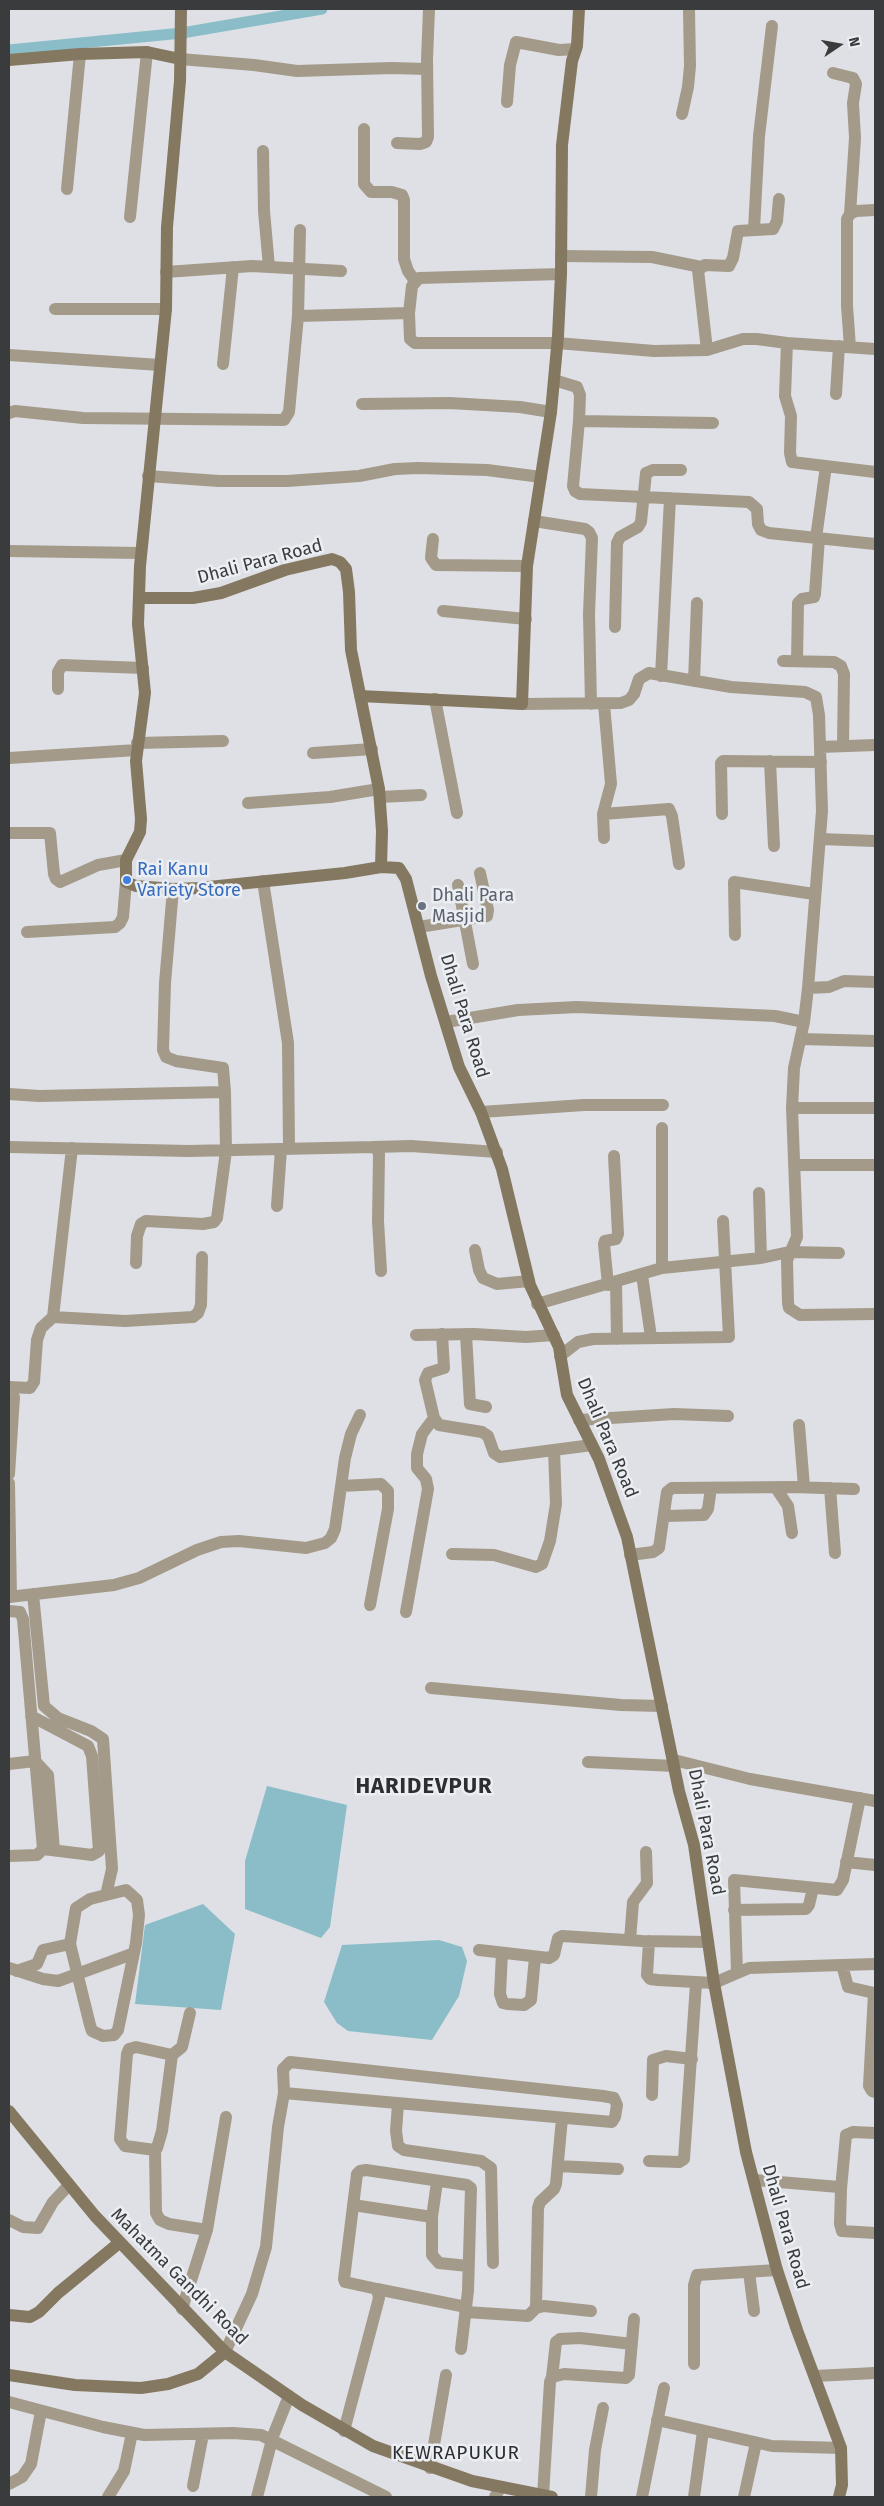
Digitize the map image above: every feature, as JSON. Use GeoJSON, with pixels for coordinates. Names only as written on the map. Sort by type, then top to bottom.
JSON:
{"type":"FeatureCollection","features":[{"type":"Feature","properties":{"kind":"street"},"geometry":{"type":"LineString","coordinates":[[27,932],[115,927],[120,924],[123,917],[126,860],[140,832],[137,746],[145,693],[138,624],[141,553],[153,418],[166,309],[167,227],[178,107],[181,9]]}},
{"type":"Feature","properties":{"kind":"street"},"geometry":{"type":"LineString","coordinates":[[397,143],[420,144],[426,142],[428,137],[427,69],[429,9]]}},
{"type":"Feature","properties":{"kind":"street"},"geometry":{"type":"LineString","coordinates":[[522,704],[528,566],[551,412],[557,343],[561,274],[562,145],[576,49],[579,9]]}},
{"type":"Feature","properties":{"kind":"street"},"geometry":{"type":"LineString","coordinates":[[682,114],[690,66],[689,9]]}},
{"type":"Feature","properties":{"kind":"street"},"geometry":{"type":"LineString","coordinates":[[754,229],[759,136],[772,26]]}},
{"type":"Feature","properties":{"kind":"street"},"geometry":{"type":"LineString","coordinates":[[507,102],[510,65],[516,42],[559,50],[576,49]]}},
{"type":"Feature","properties":{"kind":"street"},"geometry":{"type":"LineString","coordinates":[[9,60],[80,54],[147,52],[180,59],[254,65],[297,71],[392,68],[427,69]]}},
{"type":"Feature","properties":{"kind":"street"},"geometry":{"type":"LineString","coordinates":[[130,217],[147,52]]}},
{"type":"Feature","properties":{"kind":"street"},"geometry":{"type":"LineString","coordinates":[[67,189],[80,54]]}},
{"type":"Feature","properties":{"kind":"street"},"geometry":{"type":"LineString","coordinates":[[833,73],[853,78],[856,84],[853,103],[856,138],[850,214],[847,219],[844,346],[836,394]]}},
{"type":"Feature","properties":{"kind":"street"},"geometry":{"type":"LineString","coordinates":[[364,129],[364,184],[371,192],[392,192],[402,195],[404,200],[404,259],[408,271],[415,281],[409,313],[410,338],[415,343],[557,343],[615,349],[707,350],[743,339],[787,344],[875,349]]}},
{"type":"Feature","properties":{"kind":"street"},"geometry":{"type":"LineString","coordinates":[[263,151],[264,211],[269,267]]}},
{"type":"Feature","properties":{"kind":"street"},"geometry":{"type":"LineString","coordinates":[[561,256],[652,257],[701,266],[729,266],[733,258],[738,231],[770,230],[776,227],[779,199]]}},
{"type":"Feature","properties":{"kind":"street"},"geometry":{"type":"LineString","coordinates":[[850,214],[875,210]]}},
{"type":"Feature","properties":{"kind":"street"},"geometry":{"type":"LineString","coordinates":[[9,414],[15,411],[83,418],[284,420],[289,412],[298,316],[300,230]]}},
{"type":"Feature","properties":{"kind":"street"},"geometry":{"type":"LineString","coordinates":[[701,266],[698,276],[707,350]]}},
{"type":"Feature","properties":{"kind":"street"},"geometry":{"type":"LineString","coordinates":[[166,272],[234,267],[340,271]]}},
{"type":"Feature","properties":{"kind":"street"},"geometry":{"type":"LineString","coordinates":[[223,364],[234,267]]}},
{"type":"Feature","properties":{"kind":"street"},"geometry":{"type":"LineString","coordinates":[[415,281],[426,276],[561,274]]}},
{"type":"Feature","properties":{"kind":"street"},"geometry":{"type":"LineString","coordinates":[[55,309],[166,309]]}},
{"type":"Feature","properties":{"kind":"street"},"geometry":{"type":"LineString","coordinates":[[298,316],[409,313]]}},
{"type":"Feature","properties":{"kind":"street"},"geometry":{"type":"LineString","coordinates":[[787,344],[785,396],[791,424],[790,458],[796,464],[875,472]]}},
{"type":"Feature","properties":{"kind":"street"},"geometry":{"type":"LineString","coordinates":[[9,355],[160,365]]}},
{"type":"Feature","properties":{"kind":"street"},"geometry":{"type":"LineString","coordinates":[[554,380],[576,387],[580,395],[573,486],[575,491],[580,494],[749,502],[757,509],[758,524],[761,530],[769,533],[875,544]]}},
{"type":"Feature","properties":{"kind":"street"},"geometry":{"type":"LineString","coordinates":[[362,404],[449,403],[520,407],[551,412]]}},
{"type":"Feature","properties":{"kind":"street"},"geometry":{"type":"LineString","coordinates":[[579,421],[713,422]]}},
{"type":"Feature","properties":{"kind":"street"},"geometry":{"type":"LineString","coordinates":[[797,661],[798,603],[802,599],[814,597],[815,594],[818,538],[826,466]]}},
{"type":"Feature","properties":{"kind":"street"},"geometry":{"type":"LineString","coordinates":[[148,476],[212,480],[287,481],[359,476],[418,468],[487,470],[541,477]]}},
{"type":"Feature","properties":{"kind":"street"},"geometry":{"type":"LineString","coordinates":[[615,627],[618,543],[624,534],[638,527],[648,471],[681,470]]}},
{"type":"Feature","properties":{"kind":"street"},"geometry":{"type":"LineString","coordinates":[[661,676],[670,498]]}},
{"type":"Feature","properties":{"kind":"street"},"geometry":{"type":"LineString","coordinates":[[534,521],[585,529],[590,532],[592,538],[589,614],[597,704],[611,784],[603,814],[604,838]]}},
{"type":"Feature","properties":{"kind":"street"},"geometry":{"type":"LineString","coordinates":[[434,539],[432,558],[436,565],[528,566]]}},
{"type":"Feature","properties":{"kind":"street"},"geometry":{"type":"LineString","coordinates":[[9,551],[141,553]]}},
{"type":"Feature","properties":{"kind":"street","name":"Dhali Para Road"},"geometry":{"type":"LineString","coordinates":[[139,598],[193,598],[212,595],[243,586],[285,570],[332,559],[340,562],[346,570],[349,592],[351,650],[380,793],[381,867],[394,867],[403,871],[420,927],[431,976],[459,1067],[481,1112],[496,1152],[514,1215],[522,1258],[529,1281],[537,1304],[554,1335],[560,1356],[566,1395],[612,1491],[630,1554],[674,1763],[694,1844],[714,1983],[741,2130],[777,2270],[841,2448],[842,2485],[839,2497]]}},
{"type":"Feature","properties":{"kind":"street"},"geometry":{"type":"LineString","coordinates":[[694,681],[697,603]]}},
{"type":"Feature","properties":{"kind":"street"},"geometry":{"type":"LineString","coordinates":[[443,611],[526,619]]}},
{"type":"Feature","properties":{"kind":"street"},"geometry":{"type":"LineString","coordinates":[[783,661],[834,662],[841,666],[844,674],[842,746]]}},
{"type":"Feature","properties":{"kind":"street"},"geometry":{"type":"LineString","coordinates":[[58,689],[58,672],[62,665],[143,668]]}},
{"type":"Feature","properties":{"kind":"street"},"geometry":{"type":"LineString","coordinates":[[360,696],[522,704],[597,704],[629,700],[643,675],[649,673],[731,688],[811,693],[816,697],[818,705],[822,811],[808,988],[804,1022],[794,1068],[792,1108],[797,1237],[787,1260],[788,1303],[793,1312],[800,1315],[875,1314]]}},
{"type":"Feature","properties":{"kind":"street"},"geometry":{"type":"LineString","coordinates":[[435,699],[457,813]]}},
{"type":"Feature","properties":{"kind":"street"},"geometry":{"type":"LineString","coordinates":[[9,758],[137,746],[223,741]]}},
{"type":"Feature","properties":{"kind":"street"},"geometry":{"type":"LineString","coordinates":[[820,747],[875,745]]}},
{"type":"Feature","properties":{"kind":"street"},"geometry":{"type":"LineString","coordinates":[[313,754],[372,749]]}},
{"type":"Feature","properties":{"kind":"street"},"geometry":{"type":"LineString","coordinates":[[722,814],[721,764],[723,761],[821,762]]}},
{"type":"Feature","properties":{"kind":"street"},"geometry":{"type":"LineString","coordinates":[[770,761],[774,846]]}},
{"type":"Feature","properties":{"kind":"street"},"geometry":{"type":"LineString","coordinates":[[248,803],[380,793],[421,795]]}},
{"type":"Feature","properties":{"kind":"street"},"geometry":{"type":"LineString","coordinates":[[603,814],[669,809],[672,816],[679,864]]}},
{"type":"Feature","properties":{"kind":"street"},"geometry":{"type":"LineString","coordinates":[[9,833],[50,833],[54,874],[56,880],[60,882],[98,865],[126,860]]}},
{"type":"Feature","properties":{"kind":"street"},"geometry":{"type":"LineString","coordinates":[[820,839],[875,841]]}},
{"type":"Feature","properties":{"kind":"street"},"geometry":{"type":"LineString","coordinates":[[126,882],[136,886],[173,889],[345,873],[381,867]]}},
{"type":"Feature","properties":{"kind":"street"},"geometry":{"type":"LineString","coordinates":[[420,927],[485,918],[489,913],[480,873]]}},
{"type":"Feature","properties":{"kind":"street"},"geometry":{"type":"LineString","coordinates":[[263,881],[288,1043],[285,1149],[277,1206]]}},
{"type":"Feature","properties":{"kind":"street"},"geometry":{"type":"LineString","coordinates":[[735,935],[734,882],[814,894]]}},
{"type":"Feature","properties":{"kind":"street"},"geometry":{"type":"LineString","coordinates":[[458,886],[473,964]]}},
{"type":"Feature","properties":{"kind":"street"},"geometry":{"type":"LineString","coordinates":[[136,1263],[137,1236],[141,1224],[146,1221],[203,1224],[214,1222],[217,1218],[226,1151],[224,1068],[176,1061],[166,1057],[163,1050],[165,983],[173,889]]}},
{"type":"Feature","properties":{"kind":"street"},"geometry":{"type":"LineString","coordinates":[[808,988],[829,987],[844,981],[875,982]]}},
{"type":"Feature","properties":{"kind":"street"},"geometry":{"type":"LineString","coordinates":[[446,1022],[518,1010],[577,1007],[774,1016],[804,1022]]}},
{"type":"Feature","properties":{"kind":"street"},"geometry":{"type":"LineString","coordinates":[[801,1039],[875,1041]]}},
{"type":"Feature","properties":{"kind":"street"},"geometry":{"type":"LineString","coordinates":[[9,1094],[39,1096],[225,1092]]}},
{"type":"Feature","properties":{"kind":"street"},"geometry":{"type":"LineString","coordinates":[[481,1112],[584,1105],[663,1105]]}},
{"type":"Feature","properties":{"kind":"street"},"geometry":{"type":"LineString","coordinates":[[792,1108],[875,1108]]}},
{"type":"Feature","properties":{"kind":"street"},"geometry":{"type":"LineString","coordinates":[[662,1128],[662,1268]]}},
{"type":"Feature","properties":{"kind":"street"},"geometry":{"type":"LineString","coordinates":[[9,1147],[226,1151],[411,1146],[496,1152]]}},
{"type":"Feature","properties":{"kind":"street"},"geometry":{"type":"LineString","coordinates":[[373,1147],[378,1149],[379,1154],[378,1221],[380,1271]]}},
{"type":"Feature","properties":{"kind":"street"},"geometry":{"type":"LineString","coordinates":[[9,1474],[11,1392],[30,1388],[34,1382],[37,1340],[41,1328],[53,1317],[72,1148]]}},
{"type":"Feature","properties":{"kind":"street"},"geometry":{"type":"LineString","coordinates":[[614,1156],[618,1234],[616,1239],[605,1241],[604,1244],[612,1284],[617,1339]]}},
{"type":"Feature","properties":{"kind":"street"},"geometry":{"type":"LineString","coordinates":[[794,1165],[875,1165]]}},
{"type":"Feature","properties":{"kind":"street"},"geometry":{"type":"LineString","coordinates":[[760,1193],[761,1258]]}},
{"type":"Feature","properties":{"kind":"street"},"geometry":{"type":"LineString","coordinates":[[560,1356],[578,1342],[651,1337],[729,1337],[723,1221]]}},
{"type":"Feature","properties":{"kind":"street"},"geometry":{"type":"LineString","coordinates":[[475,1250],[479,1270],[483,1278],[497,1284],[529,1281]]}},
{"type":"Feature","properties":{"kind":"street"},"geometry":{"type":"LineString","coordinates":[[537,1304],[612,1284],[662,1268],[761,1258],[789,1252],[839,1253]]}},
{"type":"Feature","properties":{"kind":"street"},"geometry":{"type":"LineString","coordinates":[[53,1317],[125,1321],[193,1317],[198,1313],[201,1305],[202,1257]]}},
{"type":"Feature","properties":{"kind":"street"},"geometry":{"type":"LineString","coordinates":[[642,1275],[651,1337]]}},
{"type":"Feature","properties":{"kind":"street"},"geometry":{"type":"LineString","coordinates":[[442,1334],[445,1366],[428,1373],[425,1380],[436,1423],[444,1428],[485,1433],[496,1456],[592,1446]]}},
{"type":"Feature","properties":{"kind":"street"},"geometry":{"type":"LineString","coordinates":[[416,1335],[466,1334],[526,1337],[554,1335]]}},
{"type":"Feature","properties":{"kind":"street"},"geometry":{"type":"LineString","coordinates":[[466,1334],[470,1404],[486,1407]]}},
{"type":"Feature","properties":{"kind":"street"},"geometry":{"type":"LineString","coordinates":[[579,1420],[674,1414],[728,1416]]}},
{"type":"Feature","properties":{"kind":"street"},"geometry":{"type":"LineString","coordinates":[[9,1483],[10,1597],[114,1585],[139,1578],[197,1550],[221,1542],[239,1541],[306,1548],[326,1543],[335,1529],[340,1486],[348,1445],[360,1415]]}},
{"type":"Feature","properties":{"kind":"street"},"geometry":{"type":"LineString","coordinates":[[406,1612],[428,1489],[426,1479],[418,1468],[417,1454],[422,1434],[434,1418]]}},
{"type":"Feature","properties":{"kind":"street"},"geometry":{"type":"LineString","coordinates":[[799,1425],[804,1487]]}},
{"type":"Feature","properties":{"kind":"street"},"geometry":{"type":"LineString","coordinates":[[452,1554],[494,1555],[536,1567],[542,1564],[551,1533],[556,1504],[554,1450]]}},
{"type":"Feature","properties":{"kind":"street"},"geometry":{"type":"LineString","coordinates":[[340,1486],[381,1484],[388,1491],[388,1509],[370,1605]]}},
{"type":"Feature","properties":{"kind":"street"},"geometry":{"type":"LineString","coordinates":[[630,1554],[657,1551],[661,1541],[668,1492],[672,1488],[804,1487],[854,1489]]}},
{"type":"Feature","properties":{"kind":"street"},"geometry":{"type":"LineString","coordinates":[[664,1516],[704,1515],[708,1509],[711,1488]]}},
{"type":"Feature","properties":{"kind":"street"},"geometry":{"type":"LineString","coordinates":[[776,1488],[788,1506],[792,1533]]}},
{"type":"Feature","properties":{"kind":"street"},"geometry":{"type":"LineString","coordinates":[[830,1488],[835,1553]]}},
{"type":"Feature","properties":{"kind":"street"},"geometry":{"type":"LineString","coordinates":[[33,1594],[44,1706],[58,1718],[92,1732],[103,1739],[112,1869],[106,1894]]}},
{"type":"Feature","properties":{"kind":"street"},"geometry":{"type":"LineString","coordinates":[[9,1611],[16,1610],[22,1616],[35,1761],[48,1850]]}},
{"type":"Feature","properties":{"kind":"street"},"geometry":{"type":"LineString","coordinates":[[431,1688],[621,1705],[662,1706]]}},
{"type":"Feature","properties":{"kind":"street"},"geometry":{"type":"LineString","coordinates":[[9,1856],[37,1854],[48,1850],[92,1855],[99,1851],[92,1756],[88,1746],[32,1716]]}},
{"type":"Feature","properties":{"kind":"street"},"geometry":{"type":"LineString","coordinates":[[9,1764],[35,1761]]}},
{"type":"Feature","properties":{"kind":"street"},"geometry":{"type":"LineString","coordinates":[[588,1762],[674,1763],[750,1779],[875,1801]]}},
{"type":"Feature","properties":{"kind":"street"},"geometry":{"type":"LineString","coordinates":[[737,1974],[734,1880],[837,1890],[840,1886],[846,1862],[860,1798]]}},
{"type":"Feature","properties":{"kind":"street"},"geometry":{"type":"LineString","coordinates":[[630,1940],[633,1902],[647,1883],[646,1852]]}},
{"type":"Feature","properties":{"kind":"street"},"geometry":{"type":"LineString","coordinates":[[846,1862],[875,1865]]}},
{"type":"Feature","properties":{"kind":"street"},"geometry":{"type":"LineString","coordinates":[[734,1910],[806,1909],[810,1904],[814,1888]]}},
{"type":"Feature","properties":{"kind":"street"},"geometry":{"type":"LineString","coordinates":[[126,1890],[137,1900],[139,1915],[123,2013],[118,2030],[114,2035],[103,2036],[92,2031],[70,1944],[76,1908],[90,1898],[106,1894],[126,1890]]}},
{"type":"Feature","properties":{"kind":"street"},"geometry":{"type":"LineString","coordinates":[[479,1950],[535,1957],[552,1957],[558,1938],[562,1936],[708,1942]]}},
{"type":"Feature","properties":{"kind":"street"},"geometry":{"type":"LineString","coordinates":[[649,1941],[648,1977],[696,1984],[714,1983],[749,1968],[875,1964]]}},
{"type":"Feature","properties":{"kind":"street"},"geometry":{"type":"LineString","coordinates":[[13,1970],[37,1964],[43,1950],[70,1944]]}},
{"type":"Feature","properties":{"kind":"street"},"geometry":{"type":"LineString","coordinates":[[502,1953],[500,1994],[503,2003],[507,2004],[524,2005],[530,2000],[535,1957]]}},
{"type":"Feature","properties":{"kind":"street"},"geometry":{"type":"LineString","coordinates":[[13,1970],[43,1979],[58,1981],[132,1954]]}},
{"type":"Feature","properties":{"kind":"street"},"geometry":{"type":"LineString","coordinates":[[842,1965],[848,1987],[874,1994],[869,2086],[875,2092]]}},
{"type":"Feature","properties":{"kind":"street"},"geometry":{"type":"LineString","coordinates":[[649,2161],[679,2162],[684,2159],[696,1984]]}},
{"type":"Feature","properties":{"kind":"street"},"geometry":{"type":"LineString","coordinates":[[190,2013],[182,2047],[172,2055],[162,2131],[158,2148],[155,2150],[158,2218],[169,2224],[207,2230]]}},
{"type":"Feature","properties":{"kind":"street"},"geometry":{"type":"LineString","coordinates":[[155,2150],[125,2146],[120,2139],[127,2054],[129,2049],[136,2047],[172,2055]]}},
{"type":"Feature","properties":{"kind":"street"},"geometry":{"type":"LineString","coordinates":[[652,2095],[653,2060],[666,2056],[692,2059]]}},
{"type":"Feature","properties":{"kind":"street"},"geometry":{"type":"LineString","coordinates":[[9,2375],[75,2385],[141,2388],[168,2384],[198,2374],[225,2352],[252,2294],[266,2247],[278,2127],[284,2093],[283,2070],[290,2062],[603,2096],[614,2098],[617,2105],[616,2117],[612,2122],[284,2093]]}},
{"type":"Feature","properties":{"kind":"street"},"geometry":{"type":"LineString","coordinates":[[398,2104],[396,2131],[398,2146],[404,2150],[482,2161],[491,2168],[493,2262]]}},
{"type":"Feature","properties":{"kind":"street","name":"Mahatma Gandhi Road"},"geometry":{"type":"LineString","coordinates":[[9,2111],[119,2243],[225,2352],[344,2431],[373,2446],[497,2493],[547,2496]]}},
{"type":"Feature","properties":{"kind":"street"},"geometry":{"type":"LineString","coordinates":[[182,2309],[207,2230],[226,2117]]}},
{"type":"Feature","properties":{"kind":"street"},"geometry":{"type":"LineString","coordinates":[[536,2308],[538,2208],[540,2202],[554,2189],[562,2118]]}},
{"type":"Feature","properties":{"kind":"street"},"geometry":{"type":"LineString","coordinates":[[875,2133],[853,2132],[846,2135],[840,2224],[842,2231],[875,2233]]}},
{"type":"Feature","properties":{"kind":"street"},"geometry":{"type":"LineString","coordinates":[[558,2166],[618,2169]]}},
{"type":"Feature","properties":{"kind":"street"},"geometry":{"type":"LineString","coordinates":[[462,2349],[466,2310],[470,2188],[467,2185],[366,2170],[360,2171],[357,2174],[344,2280],[466,2310],[528,2316],[536,2308],[544,2306],[591,2311]]}},
{"type":"Feature","properties":{"kind":"street"},"geometry":{"type":"LineString","coordinates":[[755,2180],[841,2189]]}},
{"type":"Feature","properties":{"kind":"street"},"geometry":{"type":"LineString","coordinates":[[438,2182],[432,2216],[431,2249],[435,2260],[439,2263],[468,2266]]}},
{"type":"Feature","properties":{"kind":"street"},"geometry":{"type":"LineString","coordinates":[[9,2220],[23,2227],[38,2228],[53,2202],[69,2185]]}},
{"type":"Feature","properties":{"kind":"street"},"geometry":{"type":"LineString","coordinates":[[353,2206],[432,2216]]}},
{"type":"Feature","properties":{"kind":"street"},"geometry":{"type":"LineString","coordinates":[[9,2315],[30,2317],[39,2312],[58,2293],[119,2243]]}},
{"type":"Feature","properties":{"kind":"street"},"geometry":{"type":"LineString","coordinates":[[694,2364],[694,2285],[698,2275],[777,2270]]}},
{"type":"Feature","properties":{"kind":"street"},"geometry":{"type":"LineString","coordinates":[[749,2272],[754,2311]]}},
{"type":"Feature","properties":{"kind":"street"},"geometry":{"type":"LineString","coordinates":[[344,2431],[354,2386],[379,2298],[377,2289]]}},
{"type":"Feature","properties":{"kind":"street"},"geometry":{"type":"LineString","coordinates":[[552,2377],[564,2374],[626,2378],[629,2375],[634,2320]]}},
{"type":"Feature","properties":{"kind":"street"},"geometry":{"type":"LineString","coordinates":[[547,2496],[552,2377],[556,2342],[560,2339],[580,2338],[632,2344]]}},
{"type":"Feature","properties":{"kind":"street"},"geometry":{"type":"LineString","coordinates":[[815,2376],[875,2373]]}},
{"type":"Feature","properties":{"kind":"street"},"geometry":{"type":"LineString","coordinates":[[430,2468],[446,2374]]}},
{"type":"Feature","properties":{"kind":"street"},"geometry":{"type":"LineString","coordinates":[[642,2497],[664,2388]]}},
{"type":"Feature","properties":{"kind":"street"},"geometry":{"type":"LineString","coordinates":[[257,2497],[272,2438],[289,2396]]}},
{"type":"Feature","properties":{"kind":"street"},"geometry":{"type":"LineString","coordinates":[[9,2402],[132,2433],[153,2436],[252,2434],[272,2438],[386,2497]]}},
{"type":"Feature","properties":{"kind":"street"},"geometry":{"type":"LineString","coordinates":[[591,2497],[595,2450],[602,2408]]}},
{"type":"Feature","properties":{"kind":"street"},"geometry":{"type":"LineString","coordinates":[[9,2484],[22,2477],[31,2464],[41,2411]]}},
{"type":"Feature","properties":{"kind":"street"},"geometry":{"type":"LineString","coordinates":[[657,2420],[772,2446],[841,2448]]}},
{"type":"Feature","properties":{"kind":"street"},"geometry":{"type":"LineString","coordinates":[[694,2497],[703,2431]]}},
{"type":"Feature","properties":{"kind":"street"},"geometry":{"type":"LineString","coordinates":[[108,2497],[124,2471],[132,2433]]}},
{"type":"Feature","properties":{"kind":"street"},"geometry":{"type":"LineString","coordinates":[[193,2486],[203,2434]]}},
{"type":"Feature","properties":{"kind":"street"},"geometry":{"type":"LineString","coordinates":[[744,2497],[756,2443]]}},
{"type":"Feature","properties":{"kind":"water"},"geometry":{"type":"Polygon","coordinates":[[[267,1786],[347,1805],[330,1927],[321,1938],[245,1909],[245,1861],[267,1786]]]}},
{"type":"Feature","properties":{"kind":"water"},"geometry":{"type":"Polygon","coordinates":[[[203,1904],[235,1934],[221,2010],[135,2004],[145,1925],[203,1904]]]}},
{"type":"Feature","properties":{"kind":"water"},"geometry":{"type":"Polygon","coordinates":[[[439,1940],[462,1947],[467,1961],[459,1996],[432,2040],[348,2031],[337,2023],[324,2002],[342,1945],[439,1940]]]}},
{"type":"Feature","properties":{"kind":"waterway"},"geometry":{"type":"LineString","coordinates":[[9,50],[182,33],[322,9]]}},
{"type":"Feature","properties":{"kind":"place","name":"Rai Kanu Variety Store"},"geometry":{"type":"Point","coordinates":[127,880]}},
{"type":"Feature","properties":{"kind":"place","name":"Dhali Para Masjid"},"geometry":{"type":"Point","coordinates":[422,906]}},
{"type":"Feature","properties":{"kind":"district","name":"HARIDEVPUR"},"geometry":{"type":"Point","coordinates":[424,1787]}},
{"type":"Feature","properties":{"kind":"district","name":"KEWRAPUKUR"},"geometry":{"type":"Point","coordinates":[456,2454]}}]}
